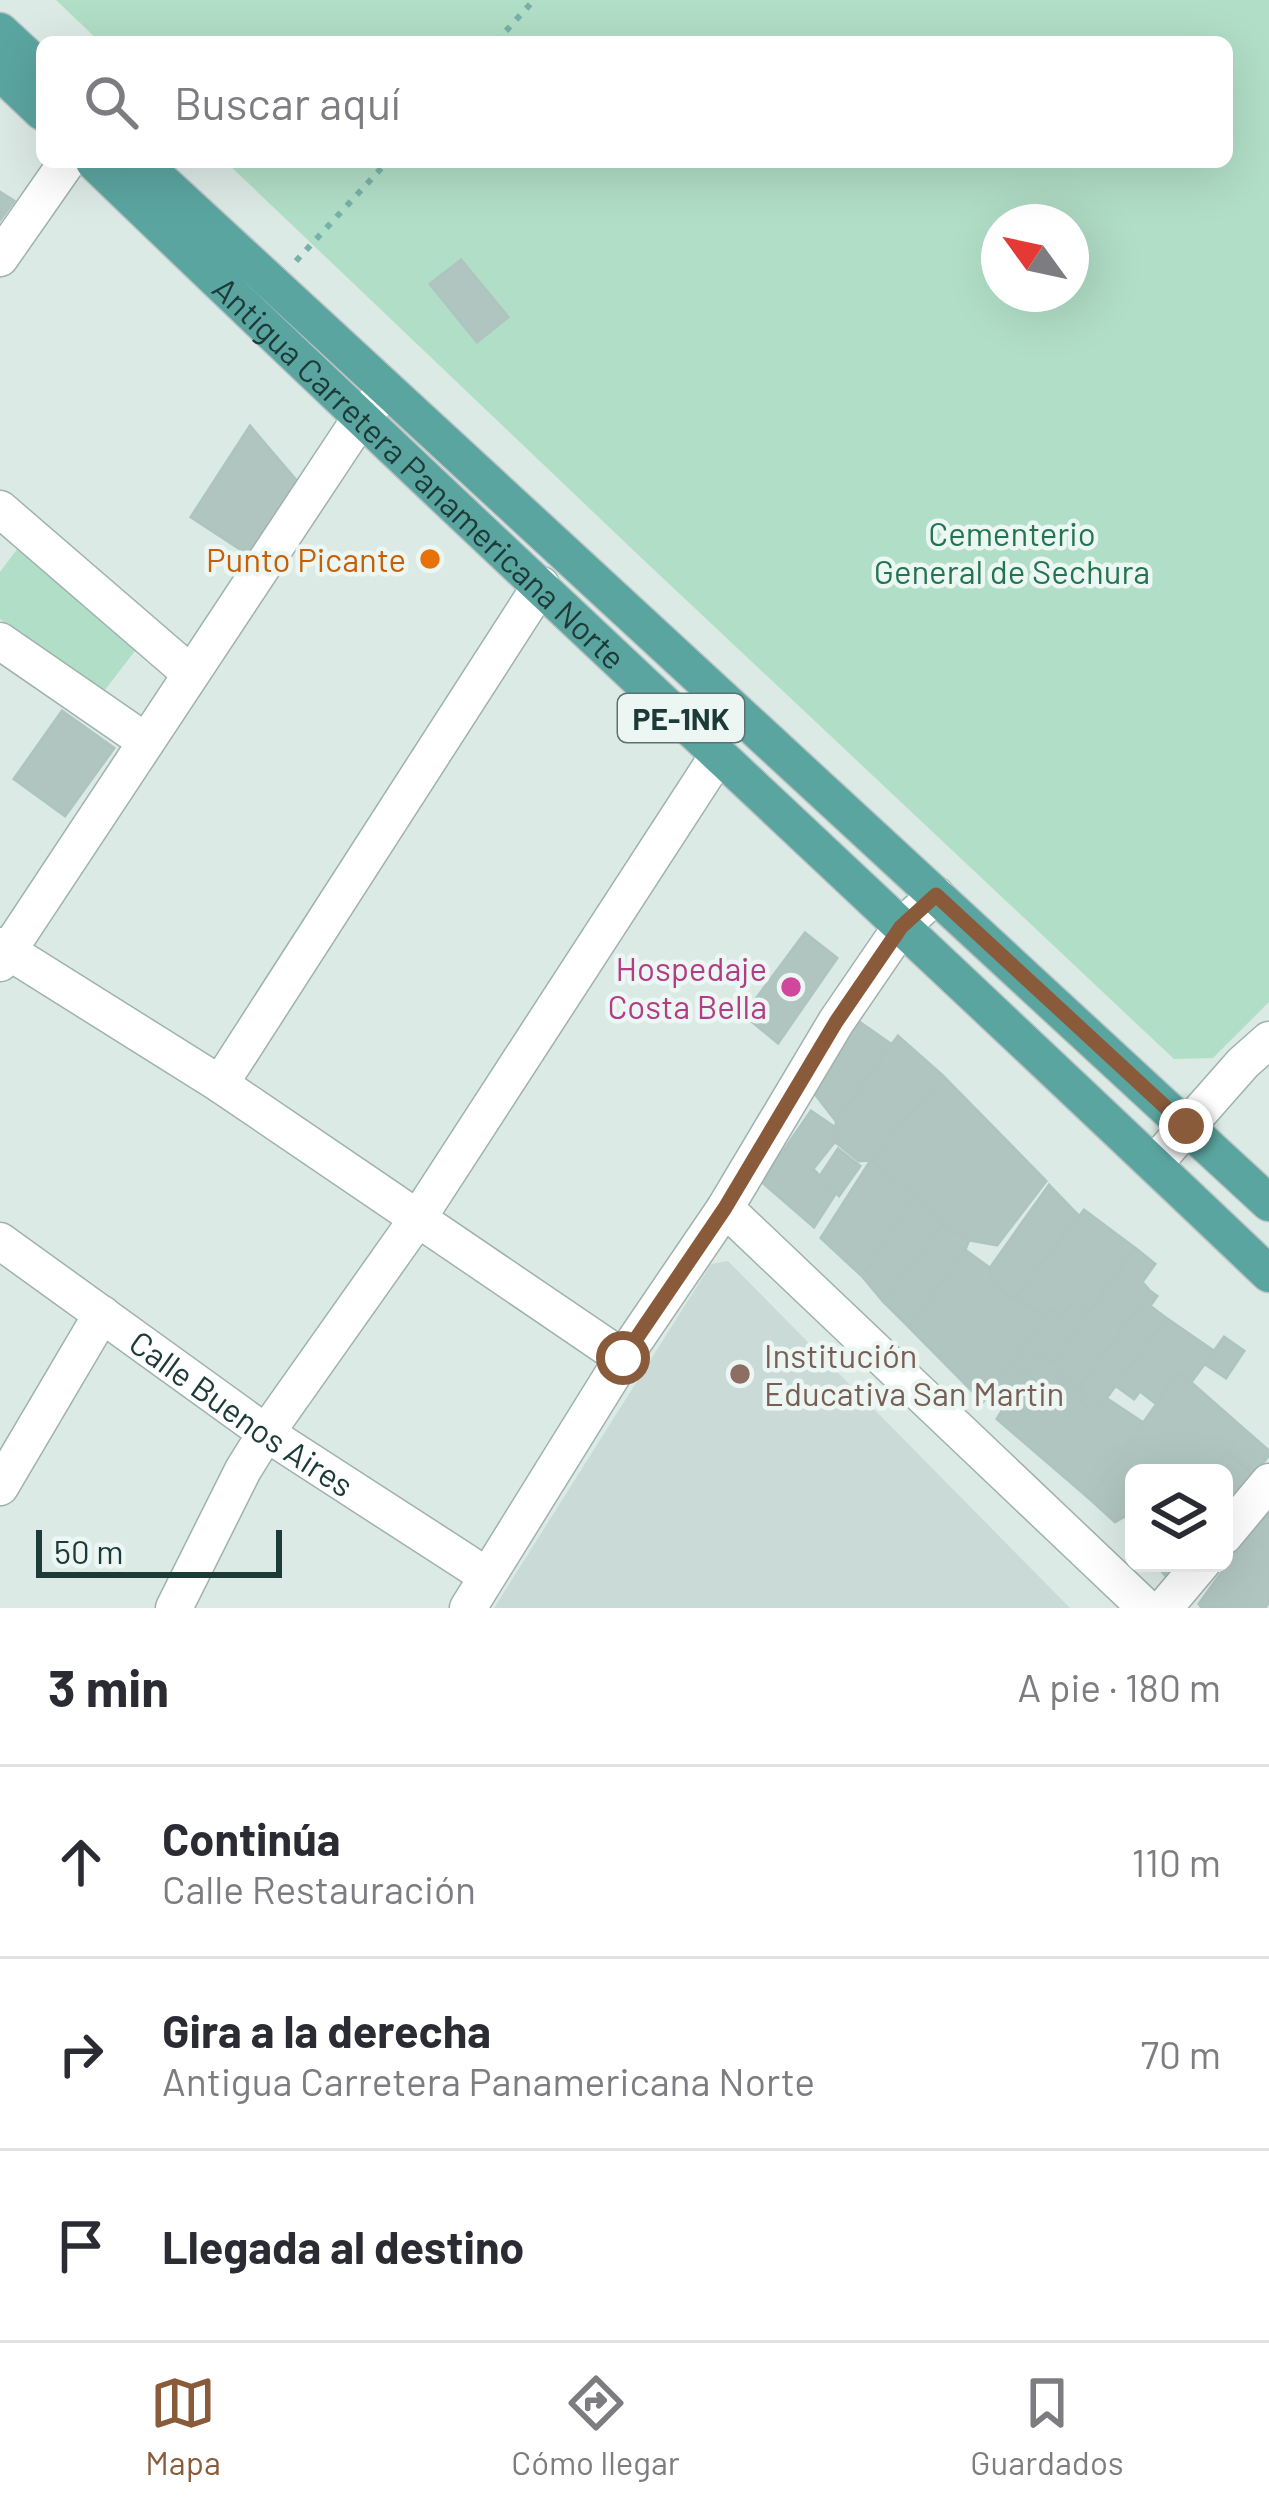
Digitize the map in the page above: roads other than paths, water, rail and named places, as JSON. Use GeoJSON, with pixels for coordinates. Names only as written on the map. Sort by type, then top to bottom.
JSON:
{"type":"FeatureCollection","features":[{"type":"Feature","properties":{"kind":"main road"},"geometry":{"type":"LineString","coordinates":[[0,32],[36,65]]}},
{"type":"Feature","properties":{"kind":"main road"},"geometry":{"type":"LineString","coordinates":[[0,72],[36,106]]}},
{"type":"Feature","properties":{"kind":"main road","name":"Antigua Carretera Panamericana Norte"},"geometry":{"type":"LineString","coordinates":[[100,168],[1269,1274]]}},
{"type":"Feature","properties":{"kind":"main road","name":"Antigua Carretera Panamericana Norte"},"geometry":{"type":"LineString","coordinates":[[148,168],[1269,1203]]}},
{"type":"Feature","properties":{"kind":"street"},"geometry":{"type":"LineString","coordinates":[[0,258],[63,168]]}},
{"type":"Feature","properties":{"kind":"street"},"geometry":{"type":"LineString","coordinates":[[387,389],[360,418],[3,953],[220,1084],[623,1358]]}},
{"type":"Feature","properties":{"kind":"street"},"geometry":{"type":"LineString","coordinates":[[0,509],[190,673]]}},
{"type":"Feature","properties":{"kind":"street"},"geometry":{"type":"LineString","coordinates":[[220,1084],[541,585]]}},
{"type":"Feature","properties":{"kind":"street"},"geometry":{"type":"LineString","coordinates":[[0,641],[146,741]]}},
{"type":"Feature","properties":{"kind":"street"},"geometry":{"type":"LineString","coordinates":[[173,1608],[266,1433],[418,1217],[719,754]]}},
{"type":"Feature","properties":{"kind":"street"},"geometry":{"type":"LineString","coordinates":[[468,1608],[623,1358],[725,1208],[836,1022],[901,927],[936,895]]}},
{"type":"Feature","properties":{"kind":"street"},"geometry":{"type":"LineString","coordinates":[[1154,1164],[1186,1126],[1260,1064]]}},
{"type":"Feature","properties":{"kind":"street"},"geometry":{"type":"LineString","coordinates":[[725,1208],[1146,1608]]}},
{"type":"Feature","properties":{"kind":"street","name":"Calle Buenos Aires"},"geometry":{"type":"LineString","coordinates":[[0,1241],[266,1433],[487,1576]]}},
{"type":"Feature","properties":{"kind":"street"},"geometry":{"type":"LineString","coordinates":[[0,1487],[10,1447],[102,1314]]}},
{"type":"Feature","properties":{"kind":"street"},"geometry":{"type":"LineString","coordinates":[[1233,1525],[1269,1482]]}},
{"type":"Feature","properties":{"kind":"street"},"geometry":{"type":"LineString","coordinates":[[1164,1608],[1194,1572]]}},
{"type":"Feature","properties":{"kind":"place","name":"Punto Picante"},"geometry":{"type":"Point","coordinates":[430,559]}},
{"type":"Feature","properties":{"kind":"place","name":"Hospedaje Costa Bella"},"geometry":{"type":"Point","coordinates":[791,987]}},
{"type":"Feature","properties":{"kind":"place","name":"Institución Educativa San Martin"},"geometry":{"type":"Point","coordinates":[740,1374]}},
{"type":"Feature","properties":{"kind":"park label","name":"Cementerio General de Sechura"},"geometry":{"type":"Point","coordinates":[1012,552]}}]}
